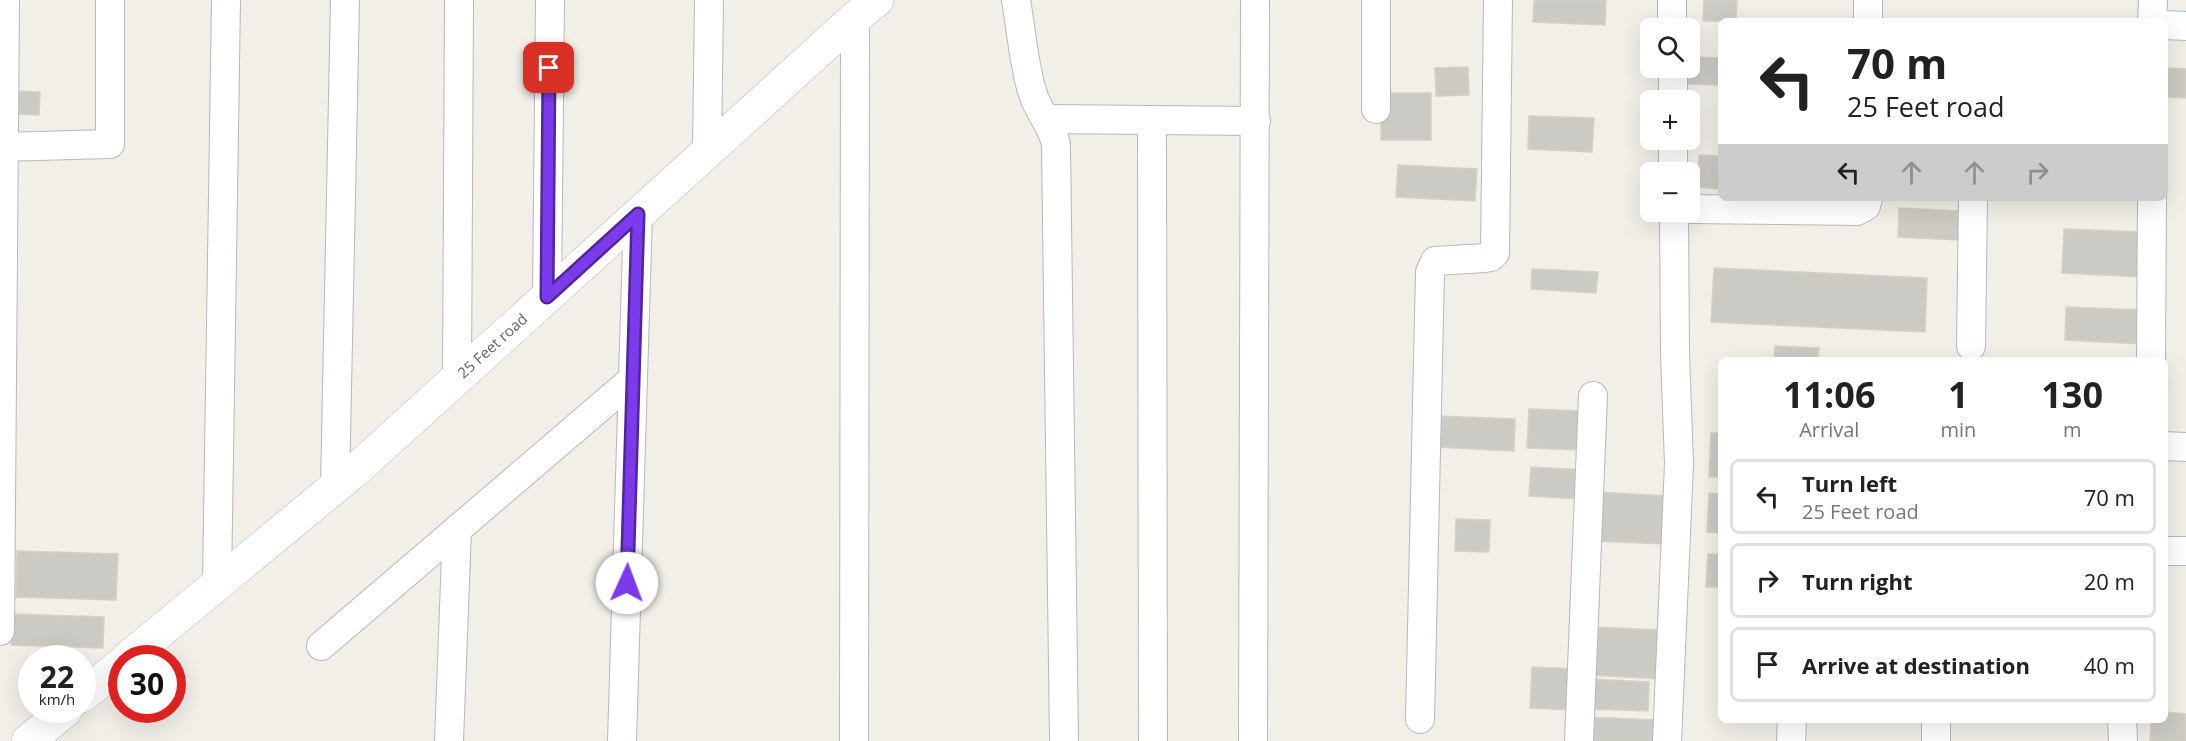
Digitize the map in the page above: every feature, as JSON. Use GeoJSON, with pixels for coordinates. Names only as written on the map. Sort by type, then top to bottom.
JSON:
{"type":"FeatureCollection","features":[{"type":"Feature","properties":{"kind":"street"},"geometry":{"type":"LineString","coordinates":[[0,632],[2,147],[5,0]]}},
{"type":"Feature","properties":{"kind":"street"},"geometry":{"type":"LineString","coordinates":[[2,147],[111,144],[110,0]]}},
{"type":"Feature","properties":{"kind":"street"},"geometry":{"type":"LineString","coordinates":[[217,584],[226,0]]}},
{"type":"Feature","properties":{"kind":"street"},"geometry":{"type":"LineString","coordinates":[[335,487],[345,0]]}},
{"type":"Feature","properties":{"kind":"street"},"geometry":{"type":"LineString","coordinates":[[457,378],[459,0]]}},
{"type":"Feature","properties":{"kind":"street"},"geometry":{"type":"LineString","coordinates":[[547,297],[550,0]]}},
{"type":"Feature","properties":{"kind":"street"},"geometry":{"type":"LineString","coordinates":[[707,152],[709,0]]}},
{"type":"Feature","properties":{"kind":"street"},"geometry":{"type":"LineString","coordinates":[[1016,0],[1032,92],[1038,108],[1053,131],[1056,145],[1064,741]]}},
{"type":"Feature","properties":{"kind":"street"},"geometry":{"type":"LineString","coordinates":[[1253,741],[1255,0]]}},
{"type":"Feature","properties":{"kind":"street"},"geometry":{"type":"LineString","coordinates":[[1376,0],[1376,109]]}},
{"type":"Feature","properties":{"kind":"street"},"geometry":{"type":"LineString","coordinates":[[1420,719],[1431,272],[1435,261],[1485,258],[1496,253],[1498,0]]}},
{"type":"Feature","properties":{"kind":"street"},"geometry":{"type":"LineString","coordinates":[[1672,0],[1672,18]]}},
{"type":"Feature","properties":{"kind":"street"},"geometry":{"type":"LineString","coordinates":[[1868,0],[1868,18]]}},
{"type":"Feature","properties":{"kind":"street"},"geometry":{"type":"LineString","coordinates":[[2152,18],[2153,0]]}},
{"type":"Feature","properties":{"kind":"street"},"geometry":{"type":"LineString","coordinates":[[855,741],[866,9]]}},
{"type":"Feature","properties":{"kind":"street","name":"25 Feet road"},"geometry":{"type":"LineString","coordinates":[[144,645],[335,487],[866,9]]}},
{"type":"Feature","properties":{"kind":"street"},"geometry":{"type":"LineString","coordinates":[[2168,25],[2186,26]]}},
{"type":"Feature","properties":{"kind":"street"},"geometry":{"type":"LineString","coordinates":[[1047,119],[1256,121]]}},
{"type":"Feature","properties":{"kind":"street"},"geometry":{"type":"LineString","coordinates":[[1152,120],[1153,741]]}},
{"type":"Feature","properties":{"kind":"street"},"geometry":{"type":"LineString","coordinates":[[1700,209],[1857,211],[1866,206],[1867,201]]}},
{"type":"Feature","properties":{"kind":"street"},"geometry":{"type":"LineString","coordinates":[[1971,346],[1973,201]]}},
{"type":"Feature","properties":{"kind":"street"},"geometry":{"type":"LineString","coordinates":[[2151,357],[2152,201]]}},
{"type":"Feature","properties":{"kind":"street"},"geometry":{"type":"LineString","coordinates":[[622,741],[638,214]]}},
{"type":"Feature","properties":{"kind":"street"},"geometry":{"type":"LineString","coordinates":[[1667,741],[1679,464],[1674,222]]}},
{"type":"Feature","properties":{"kind":"street"},"geometry":{"type":"LineString","coordinates":[[321,646],[633,379]]}},
{"type":"Feature","properties":{"kind":"street"},"geometry":{"type":"LineString","coordinates":[[1579,741],[1593,396]]}},
{"type":"Feature","properties":{"kind":"street"},"geometry":{"type":"LineString","coordinates":[[2168,446],[2186,447]]}},
{"type":"Feature","properties":{"kind":"street"},"geometry":{"type":"LineString","coordinates":[[449,741],[457,529]]}},
{"type":"Feature","properties":{"kind":"street"},"geometry":{"type":"LineString","coordinates":[[2168,551],[2186,551]]}},
{"type":"Feature","properties":{"kind":"street"},"geometry":{"type":"LineString","coordinates":[[96,685],[108,675]]}},
{"type":"Feature","properties":{"kind":"street"},"geometry":{"type":"LineString","coordinates":[[28,741],[50,723]]}},
{"type":"Feature","properties":{"kind":"street"},"geometry":{"type":"LineString","coordinates":[[1791,741],[1792,723]]}},
{"type":"Feature","properties":{"kind":"street"},"geometry":{"type":"LineString","coordinates":[[1935,741],[1936,723]]}},
{"type":"Feature","properties":{"kind":"street"},"geometry":{"type":"LineString","coordinates":[[2122,723],[2122,741]]}},
{"type":"Feature","properties":{"kind":"building"},"geometry":{"type":"Polygon","coordinates":[[[1534,0],[1606,0],[1605,25],[1533,22],[1534,0]]]}},
{"type":"Feature","properties":{"kind":"building"},"geometry":{"type":"Polygon","coordinates":[[[1704,0],[1737,0],[1736,18],[1703,21],[1704,0]]]}},
{"type":"Feature","properties":{"kind":"building"},"geometry":{"type":"Polygon","coordinates":[[[1700,57],[1718,58],[1718,85],[1688,84],[1688,78],[1700,78],[1700,57]]]}},
{"type":"Feature","properties":{"kind":"building"},"geometry":{"type":"Polygon","coordinates":[[[1468,67],[1469,95],[1436,96],[1435,68],[1468,67]]]}},
{"type":"Feature","properties":{"kind":"building"},"geometry":{"type":"Polygon","coordinates":[[[2168,68],[2186,69],[2186,98],[2168,97],[2168,68]]]}},
{"type":"Feature","properties":{"kind":"building"},"geometry":{"type":"Polygon","coordinates":[[[14,91],[40,92],[39,115],[14,114],[14,91]]]}},
{"type":"Feature","properties":{"kind":"building"},"geometry":{"type":"Polygon","coordinates":[[[1381,93],[1431,93],[1431,140],[1381,140],[1381,93]]]}},
{"type":"Feature","properties":{"kind":"building"},"geometry":{"type":"Polygon","coordinates":[[[1529,116],[1594,118],[1592,152],[1528,149],[1529,116]]]}},
{"type":"Feature","properties":{"kind":"building"},"geometry":{"type":"Polygon","coordinates":[[[1699,155],[1718,156],[1718,189],[1700,187],[1699,155]]]}},
{"type":"Feature","properties":{"kind":"building"},"geometry":{"type":"Polygon","coordinates":[[[1398,165],[1477,169],[1475,201],[1396,197],[1398,165]]]}},
{"type":"Feature","properties":{"kind":"building"},"geometry":{"type":"Polygon","coordinates":[[[1899,208],[1960,211],[1959,240],[1898,237],[1899,208]]]}},
{"type":"Feature","properties":{"kind":"building"},"geometry":{"type":"Polygon","coordinates":[[[2064,229],[2145,232],[2143,277],[2062,273],[2064,229]]]}},
{"type":"Feature","properties":{"kind":"building"},"geometry":{"type":"Polygon","coordinates":[[[1714,268],[1927,278],[1925,332],[1711,322],[1714,268]]]}},
{"type":"Feature","properties":{"kind":"building"},"geometry":{"type":"Polygon","coordinates":[[[1532,269],[1598,272],[1596,293],[1531,289],[1532,269]]]}},
{"type":"Feature","properties":{"kind":"building"},"geometry":{"type":"Polygon","coordinates":[[[2066,307],[2143,310],[2142,344],[2065,340],[2066,307]]]}},
{"type":"Feature","properties":{"kind":"building"},"geometry":{"type":"Polygon","coordinates":[[[1775,346],[1819,348],[1818,357],[1774,357],[1775,346]]]}},
{"type":"Feature","properties":{"kind":"building"},"geometry":{"type":"Polygon","coordinates":[[[1529,409],[1584,411],[1582,450],[1527,448],[1529,409]]]}},
{"type":"Feature","properties":{"kind":"building"},"geometry":{"type":"Polygon","coordinates":[[[1436,416],[1515,419],[1514,451],[1435,447],[1436,416]]]}},
{"type":"Feature","properties":{"kind":"building"},"geometry":{"type":"Polygon","coordinates":[[[1711,433],[1718,433],[1718,477],[1709,477],[1711,433]]]}},
{"type":"Feature","properties":{"kind":"building"},"geometry":{"type":"Polygon","coordinates":[[[1531,467],[1584,470],[1583,499],[1529,496],[1531,467]]]}},
{"type":"Feature","properties":{"kind":"building"},"geometry":{"type":"Polygon","coordinates":[[[1596,492],[1669,496],[1667,544],[1593,541],[1596,492]]]}},
{"type":"Feature","properties":{"kind":"building"},"geometry":{"type":"Polygon","coordinates":[[[1709,493],[1718,494],[1718,533],[1707,532],[1709,493]]]}},
{"type":"Feature","properties":{"kind":"building"},"geometry":{"type":"Polygon","coordinates":[[[1456,519],[1490,520],[1489,552],[1455,551],[1456,519]]]}},
{"type":"Feature","properties":{"kind":"building"},"geometry":{"type":"Polygon","coordinates":[[[17,551],[118,554],[116,600],[16,597],[17,551]]]}},
{"type":"Feature","properties":{"kind":"building"},"geometry":{"type":"Polygon","coordinates":[[[1708,554],[1718,554],[1718,587],[1706,587],[1708,554]]]}},
{"type":"Feature","properties":{"kind":"building"},"geometry":{"type":"Polygon","coordinates":[[[12,614],[104,617],[103,648],[96,648],[96,645],[11,645],[12,614]]]}},
{"type":"Feature","properties":{"kind":"building"},"geometry":{"type":"Polygon","coordinates":[[[1592,627],[1661,630],[1660,679],[1590,675],[1592,627]]]}},
{"type":"Feature","properties":{"kind":"building"},"geometry":{"type":"Polygon","coordinates":[[[1532,667],[1575,669],[1573,710],[1530,708],[1532,667]]]}},
{"type":"Feature","properties":{"kind":"building"},"geometry":{"type":"Polygon","coordinates":[[[1588,679],[1649,682],[1648,711],[1587,709],[1588,679]]]}},
{"type":"Feature","properties":{"kind":"building"},"geometry":{"type":"Polygon","coordinates":[[[2168,712],[2186,714],[2186,741],[2150,741],[2151,723],[2168,723],[2168,712]]]}},
{"type":"Feature","properties":{"kind":"building"},"geometry":{"type":"Polygon","coordinates":[[[1586,717],[1656,720],[1655,741],[1586,741],[1586,717]]]}},
{"type":"Feature","properties":{"kind":"route"},"geometry":{"type":"LineString","coordinates":[[549,68],[547,297],[638,214],[627,583]]}}]}
